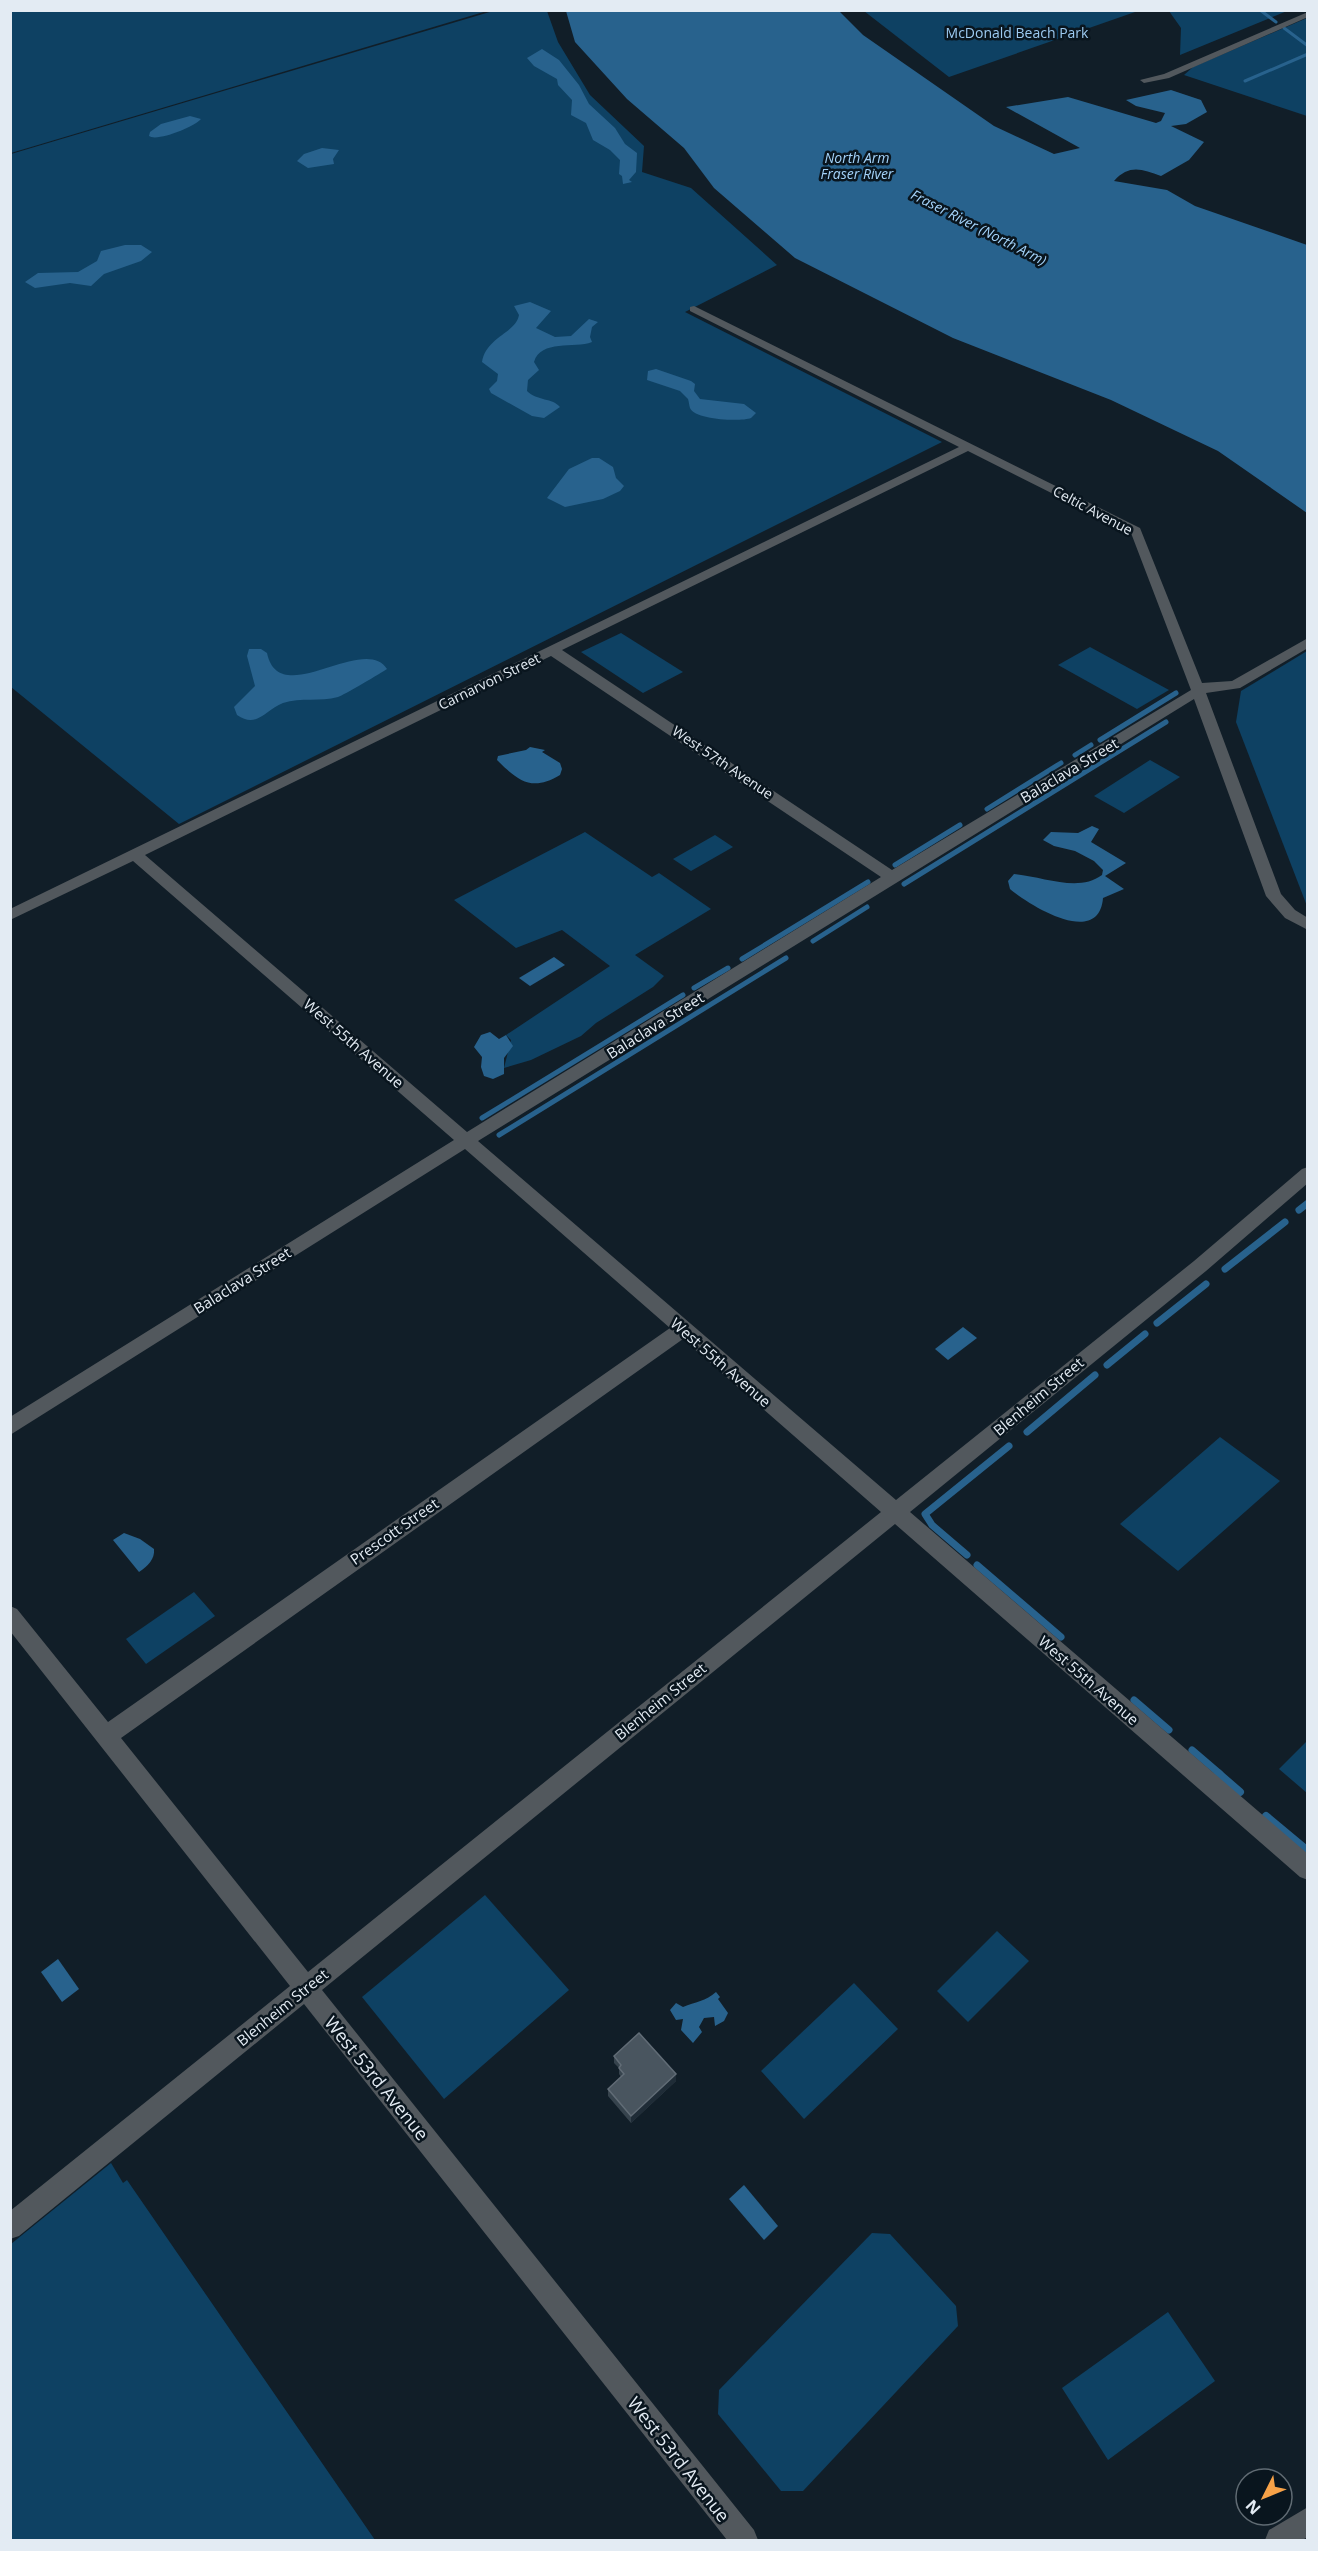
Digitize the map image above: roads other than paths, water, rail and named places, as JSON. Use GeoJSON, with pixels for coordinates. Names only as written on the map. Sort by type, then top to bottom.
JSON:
{"type":"FeatureCollection","features":[{"type":"Feature","properties":{"kind":"street"},"geometry":{"type":"LineString","coordinates":[[1144,80],[1166,76],[1308,14]]}},
{"type":"Feature","properties":{"kind":"street","name":"Celtic Avenue"},"geometry":{"type":"LineString","coordinates":[[694,309],[1136,531],[1175,628],[1274,896],[1290,914],[1308,925]]}},
{"type":"Feature","properties":{"kind":"street","name":"Carnarvon Street"},"geometry":{"type":"LineString","coordinates":[[10,915],[967,447]]}},
{"type":"Feature","properties":{"kind":"street","name":"Balaclava Street"},"geometry":{"type":"LineString","coordinates":[[10,1426],[265,1265],[892,877],[1197,692],[1207,686],[1235,685],[1308,642]]}},
{"type":"Feature","properties":{"kind":"street","name":"West 57th Avenue"},"geometry":{"type":"LineString","coordinates":[[552,650],[830,833],[892,877]]}},
{"type":"Feature","properties":{"kind":"street","name":"West 55th Avenue"},"geometry":{"type":"LineString","coordinates":[[135,854],[1308,1869]]}},
{"type":"Feature","properties":{"kind":"street","name":"Blenheim Street"},"geometry":{"type":"LineString","coordinates":[[10,2227],[1200,1266],[1308,1173]]}},
{"type":"Feature","properties":{"kind":"street","name":"Prescott Street"},"geometry":{"type":"LineString","coordinates":[[106,1736],[683,1329]]}},
{"type":"Feature","properties":{"kind":"street","name":"West 53rd Avenue"},"geometry":{"type":"LineString","coordinates":[[10,1615],[744,2541]]}},
{"type":"Feature","properties":{"kind":"street"},"geometry":{"type":"LineString","coordinates":[[1279,2541],[1308,2520]]}},
{"type":"Feature","properties":{"kind":"water","name":"North Arm Fraser River"},"geometry":{"type":"Polygon","coordinates":[[[566,11],[839,11],[863,35],[994,126],[1054,154],[1080,148],[1006,107],[1068,97],[1156,123],[1161,121],[1165,113],[1136,106],[1126,100],[1171,90],[1201,100],[1207,112],[1186,124],[1171,126],[1204,142],[1189,160],[1161,176],[1136,169],[1125,172],[1114,181],[1167,190],[1195,206],[1307,245],[1307,513],[1218,451],[1111,400],[953,338],[795,258],[714,188],[684,148],[627,99],[575,42],[566,11]]]}},
{"type":"Feature","properties":{"kind":"water"},"geometry":{"type":"Polygon","coordinates":[[[542,49],[559,60],[579,85],[589,104],[615,128],[625,144],[637,153],[636,172],[629,180],[632,182],[623,184],[622,176],[619,174],[620,160],[610,150],[593,140],[586,123],[571,115],[572,100],[558,85],[557,79],[534,66],[527,58],[542,49]]]}},
{"type":"Feature","properties":{"kind":"water"},"geometry":{"type":"Polygon","coordinates":[[[190,116],[201,119],[175,133],[160,137],[149,136],[150,132],[161,124],[190,116]]]}},
{"type":"Feature","properties":{"kind":"water"},"geometry":{"type":"Polygon","coordinates":[[[322,148],[339,150],[333,159],[334,164],[308,168],[297,161],[304,154],[322,148]]]}},
{"type":"Feature","properties":{"kind":"water"},"geometry":{"type":"Polygon","coordinates":[[[125,245],[141,245],[152,252],[141,261],[104,274],[91,286],[70,283],[35,288],[25,282],[38,273],[78,272],[97,261],[101,251],[125,245]]]}},
{"type":"Feature","properties":{"kind":"water"},"geometry":{"type":"Polygon","coordinates":[[[530,302],[551,311],[536,328],[555,337],[571,336],[589,319],[598,322],[592,327],[590,337],[592,342],[551,347],[543,350],[534,362],[539,370],[528,380],[527,391],[560,407],[544,418],[532,416],[491,393],[489,389],[497,381],[498,374],[482,362],[489,347],[517,321],[519,315],[514,306],[530,302]]]}},
{"type":"Feature","properties":{"kind":"water"},"geometry":{"type":"Polygon","coordinates":[[[656,369],[691,381],[695,384],[694,391],[700,399],[744,404],[756,413],[751,418],[738,420],[700,415],[690,408],[688,399],[680,391],[647,380],[648,371],[656,369]]]}},
{"type":"Feature","properties":{"kind":"water"},"geometry":{"type":"Polygon","coordinates":[[[592,458],[599,458],[613,467],[616,478],[624,486],[620,491],[603,499],[565,507],[547,498],[569,469],[592,458]]]}},
{"type":"Feature","properties":{"kind":"water"},"geometry":{"type":"Polygon","coordinates":[[[249,649],[261,649],[267,653],[275,669],[288,675],[304,674],[360,659],[376,660],[387,669],[338,697],[283,703],[261,717],[250,720],[237,715],[234,707],[255,686],[247,656],[249,649]]]}},
{"type":"Feature","properties":{"kind":"water"},"geometry":{"type":"Polygon","coordinates":[[[530,747],[545,750],[542,752],[560,763],[562,769],[560,775],[541,783],[526,782],[512,774],[497,760],[498,756],[526,750],[530,747]]]}},
{"type":"Feature","properties":{"kind":"water"},"geometry":{"type":"Polygon","coordinates":[[[1092,826],[1099,829],[1091,842],[1126,863],[1105,876],[1124,889],[1103,898],[1099,913],[1090,920],[1077,922],[1062,919],[1032,905],[1010,889],[1008,881],[1014,874],[1071,883],[1082,883],[1102,875],[1103,870],[1094,861],[1075,851],[1054,846],[1043,840],[1051,832],[1078,833],[1092,826]]]}},
{"type":"Feature","properties":{"kind":"water"},"geometry":{"type":"Polygon","coordinates":[[[554,957],[565,965],[530,986],[519,978],[554,957]]]}},
{"type":"Feature","properties":{"kind":"water"},"geometry":{"type":"Polygon","coordinates":[[[490,1032],[499,1039],[506,1035],[513,1046],[504,1058],[504,1074],[493,1079],[484,1076],[481,1067],[482,1057],[474,1047],[481,1035],[490,1032]]]}},
{"type":"Feature","properties":{"kind":"water"},"geometry":{"type":"Polygon","coordinates":[[[963,1327],[977,1338],[948,1360],[935,1349],[963,1327]]]}},
{"type":"Feature","properties":{"kind":"water"},"geometry":{"type":"Polygon","coordinates":[[[124,1533],[140,1539],[154,1549],[150,1562],[139,1572],[113,1540],[124,1533]]]}},
{"type":"Feature","properties":{"kind":"water"},"geometry":{"type":"Polygon","coordinates":[[[58,1959],[79,1989],[62,2002],[41,1972],[58,1959]]]}},
{"type":"Feature","properties":{"kind":"water"},"geometry":{"type":"Polygon","coordinates":[[[716,1992],[728,2013],[724,2021],[715,2026],[714,2017],[704,2018],[699,2027],[702,2032],[693,2043],[681,2030],[683,2019],[676,2020],[670,2010],[676,2003],[683,2007],[716,1992]]]}},
{"type":"Feature","properties":{"kind":"water"},"geometry":{"type":"Polygon","coordinates":[[[744,2185],[778,2226],[764,2240],[729,2199],[744,2185]]]}},
{"type":"Feature","properties":{"kind":"waterway"},"geometry":{"type":"LineString","coordinates":[[1260,10],[1276,22]]}},
{"type":"Feature","properties":{"kind":"waterway"},"geometry":{"type":"LineString","coordinates":[[1284,28],[1308,46]]}},
{"type":"Feature","properties":{"kind":"waterway"},"geometry":{"type":"LineString","coordinates":[[1245,81],[1308,54]]}},
{"type":"Feature","properties":{"kind":"waterway"},"geometry":{"type":"LineString","coordinates":[[1100,740],[1176,693]]}},
{"type":"Feature","properties":{"kind":"waterway"},"geometry":{"type":"LineString","coordinates":[[904,884],[1166,722]]}},
{"type":"Feature","properties":{"kind":"waterway"},"geometry":{"type":"LineString","coordinates":[[1075,755],[1091,745]]}},
{"type":"Feature","properties":{"kind":"waterway"},"geometry":{"type":"LineString","coordinates":[[987,809],[1061,763]]}},
{"type":"Feature","properties":{"kind":"waterway"},"geometry":{"type":"LineString","coordinates":[[895,865],[960,825]]}},
{"type":"Feature","properties":{"kind":"waterway"},"geometry":{"type":"LineString","coordinates":[[742,959],[868,882]]}},
{"type":"Feature","properties":{"kind":"waterway"},"geometry":{"type":"LineString","coordinates":[[813,941],[867,907]]}},
{"type":"Feature","properties":{"kind":"waterway"},"geometry":{"type":"LineString","coordinates":[[499,1135],[786,958]]}},
{"type":"Feature","properties":{"kind":"waterway"},"geometry":{"type":"LineString","coordinates":[[694,988],[728,968]]}},
{"type":"Feature","properties":{"kind":"waterway"},"geometry":{"type":"LineString","coordinates":[[482,1118],[683,995]]}},
{"type":"Feature","properties":{"kind":"waterway"},"geometry":{"type":"LineString","coordinates":[[1299,1210],[1308,1203]]}},
{"type":"Feature","properties":{"kind":"waterway"},"geometry":{"type":"LineString","coordinates":[[1225,1269],[1285,1222]]}},
{"type":"Feature","properties":{"kind":"waterway"},"geometry":{"type":"LineString","coordinates":[[1157,1323],[1206,1284]]}},
{"type":"Feature","properties":{"kind":"waterway"},"geometry":{"type":"LineString","coordinates":[[1107,1365],[1145,1334]]}},
{"type":"Feature","properties":{"kind":"waterway"},"geometry":{"type":"LineString","coordinates":[[1027,1432],[1095,1375]]}},
{"type":"Feature","properties":{"kind":"waterway"},"geometry":{"type":"LineString","coordinates":[[967,1555],[932,1525],[925,1514],[1009,1446]]}},
{"type":"Feature","properties":{"kind":"waterway"},"geometry":{"type":"LineString","coordinates":[[977,1565],[1061,1637]]}},
{"type":"Feature","properties":{"kind":"waterway"},"geometry":{"type":"LineString","coordinates":[[1134,1700],[1169,1730]]}},
{"type":"Feature","properties":{"kind":"waterway"},"geometry":{"type":"LineString","coordinates":[[1192,1750],[1220,1774]]}},
{"type":"Feature","properties":{"kind":"waterway"},"geometry":{"type":"LineString","coordinates":[[1218,1773],[1240,1792]]}},
{"type":"Feature","properties":{"kind":"waterway"},"geometry":{"type":"LineString","coordinates":[[1266,1816],[1308,1851]]}},
{"type":"Feature","properties":{"kind":"park label","name":"McDonald Beach Park"},"geometry":{"type":"Point","coordinates":[1017,32]}},
{"type":"Feature","properties":{"kind":"water label","name":"Fraser River (North Arm)"},"geometry":{"type":"Point","coordinates":[979,227]}}]}
